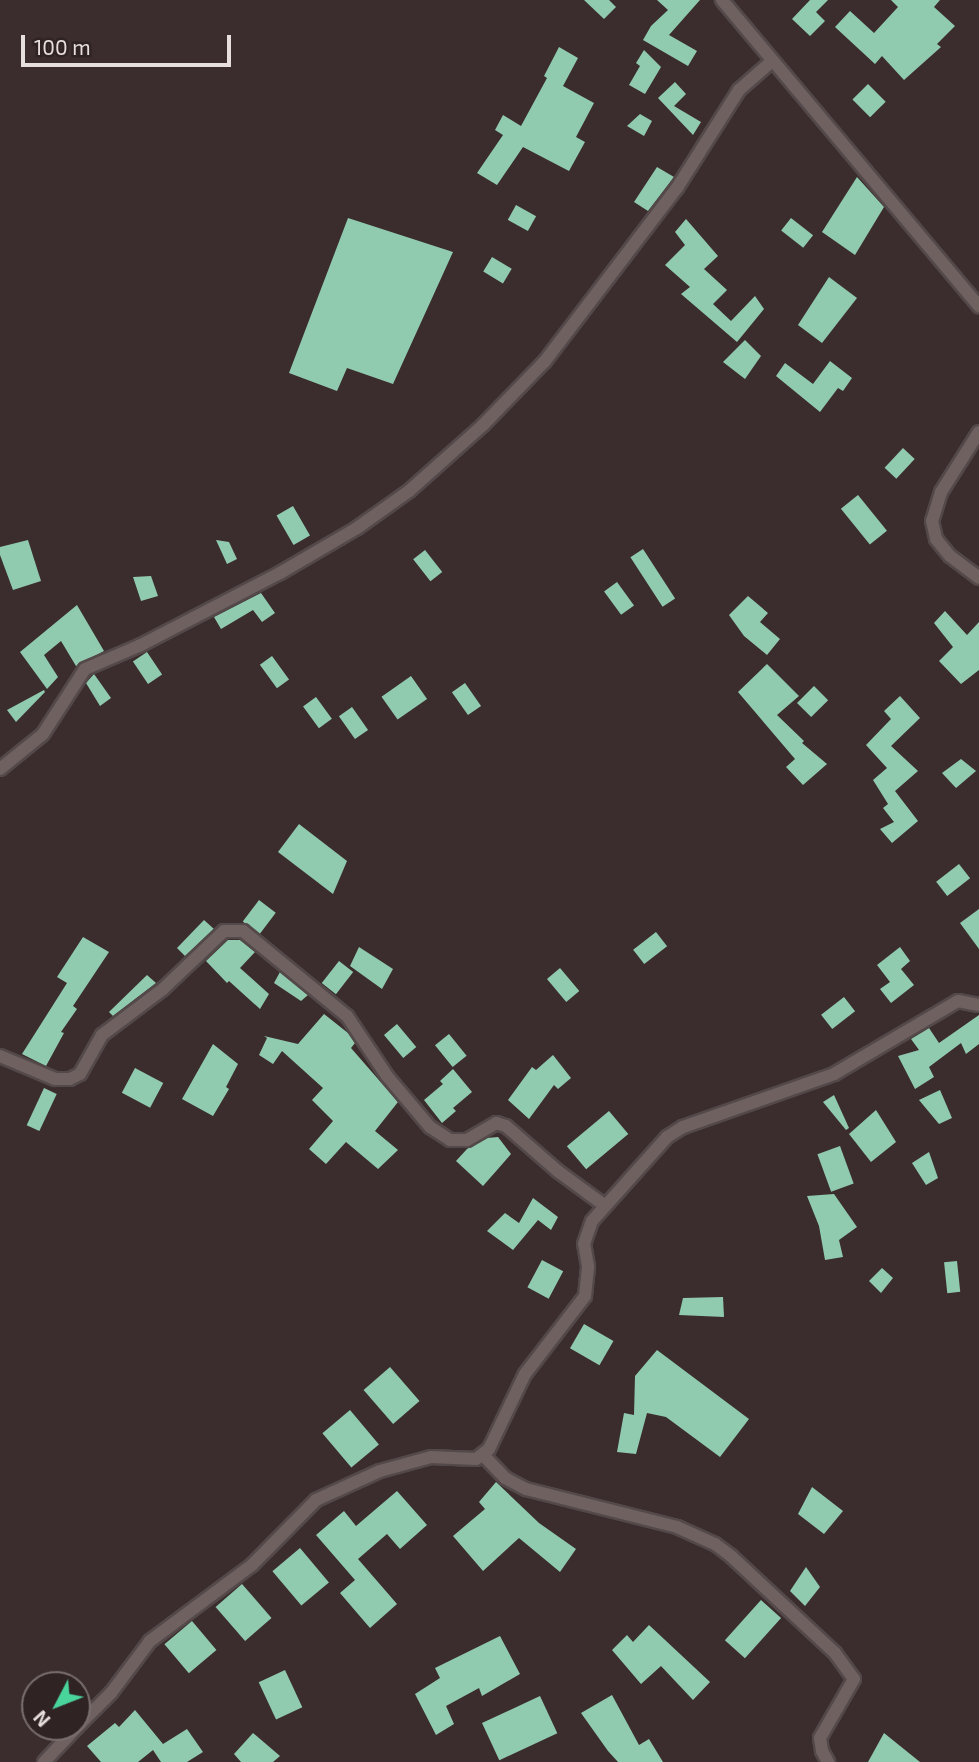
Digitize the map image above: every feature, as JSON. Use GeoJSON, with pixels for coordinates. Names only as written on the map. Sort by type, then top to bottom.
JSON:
{"type":"FeatureCollection","features":[{"type":"Feature","properties":{"kind":"street"},"geometry":{"type":"LineString","coordinates":[[722,0],[979,306]]}},
{"type":"Feature","properties":{"kind":"street"},"geometry":{"type":"LineString","coordinates":[[0,769],[43,734],[85,669],[141,645],[280,573],[357,528],[409,491],[483,425],[545,361],[677,188],[739,90],[772,61]]}},
{"type":"Feature","properties":{"kind":"street"},"geometry":{"type":"LineString","coordinates":[[979,432],[941,492],[932,521],[936,539],[950,556],[979,578]]}},
{"type":"Feature","properties":{"kind":"street"},"geometry":{"type":"LineString","coordinates":[[0,1056],[55,1079],[70,1079],[80,1074],[102,1035],[163,989],[224,931],[243,931],[347,1016],[387,1076],[430,1127],[450,1140],[467,1140],[496,1123],[506,1126],[559,1172],[604,1205]]}},
{"type":"Feature","properties":{"kind":"street"},"geometry":{"type":"LineString","coordinates":[[91,1713],[111,1693],[150,1640],[252,1565],[316,1500],[351,1482],[407,1463],[431,1457],[476,1459],[483,1455],[493,1444],[525,1374],[585,1296],[588,1266],[584,1244],[592,1221],[667,1137],[683,1127],[834,1074],[958,1001],[979,1005]]}},
{"type":"Feature","properties":{"kind":"street"},"geometry":{"type":"LineString","coordinates":[[483,1455],[505,1478],[526,1489],[677,1527],[715,1544],[732,1557],[835,1653],[854,1679],[850,1691],[820,1738],[822,1751],[828,1762]]}},
{"type":"Feature","properties":{"kind":"street"},"geometry":{"type":"LineString","coordinates":[[44,1762],[64,1741]]}},
{"type":"Feature","properties":{"kind":"building"},"geometry":{"type":"Polygon","coordinates":[[[584,0],[609,0],[616,7],[604,19],[584,0]]]}},
{"type":"Feature","properties":{"kind":"building"},"geometry":{"type":"Polygon","coordinates":[[[657,0],[700,0],[669,35],[697,51],[688,66],[643,40],[651,26],[668,10],[657,0]]]}},
{"type":"Feature","properties":{"kind":"building"},"geometry":{"type":"Polygon","coordinates":[[[810,0],[828,0],[816,12],[825,21],[810,36],[792,19],[810,0]]]}},
{"type":"Feature","properties":{"kind":"building"},"geometry":{"type":"Polygon","coordinates":[[[891,0],[940,0],[934,7],[955,26],[937,44],[941,47],[904,80],[882,56],[875,64],[835,27],[850,11],[874,33],[898,7],[891,0]]]}},
{"type":"Feature","properties":{"kind":"building"},"geometry":{"type":"Polygon","coordinates":[[[559,47],[578,58],[563,86],[594,103],[576,137],[585,142],[569,171],[523,147],[497,185],[477,173],[503,135],[495,130],[503,115],[521,126],[547,78],[544,76],[559,47]]]}},
{"type":"Feature","properties":{"kind":"building"},"geometry":{"type":"Polygon","coordinates":[[[644,50],[661,67],[645,94],[629,85],[640,66],[636,63],[644,50]]]}},
{"type":"Feature","properties":{"kind":"building"},"geometry":{"type":"Polygon","coordinates":[[[675,82],[686,94],[674,106],[701,122],[693,135],[658,98],[675,82]]]}},
{"type":"Feature","properties":{"kind":"building"},"geometry":{"type":"Polygon","coordinates":[[[868,84],[886,102],[870,117],[852,100],[868,84]]]}},
{"type":"Feature","properties":{"kind":"building"},"geometry":{"type":"Polygon","coordinates":[[[640,114],[652,121],[644,136],[627,126],[640,114]]]}},
{"type":"Feature","properties":{"kind":"building"},"geometry":{"type":"Polygon","coordinates":[[[657,167],[674,177],[648,211],[634,202],[657,167]]]}},
{"type":"Feature","properties":{"kind":"building"},"geometry":{"type":"Polygon","coordinates":[[[857,177],[884,207],[855,255],[822,232],[857,177]]]}},
{"type":"Feature","properties":{"kind":"building"},"geometry":{"type":"Polygon","coordinates":[[[516,205],[536,216],[528,231],[508,220],[516,205]]]}},
{"type":"Feature","properties":{"kind":"building"},"geometry":{"type":"Polygon","coordinates":[[[348,218],[453,252],[393,384],[347,368],[337,391],[289,373],[348,218]]]}},
{"type":"Feature","properties":{"kind":"building"},"geometry":{"type":"Polygon","coordinates":[[[791,218],[813,235],[803,248],[781,231],[791,218]]]}},
{"type":"Feature","properties":{"kind":"building"},"geometry":{"type":"Polygon","coordinates":[[[686,219],[718,256],[704,269],[727,290],[713,304],[731,321],[755,296],[764,309],[737,342],[681,294],[690,287],[665,265],[685,245],[675,232],[686,219]]]}},
{"type":"Feature","properties":{"kind":"building"},"geometry":{"type":"Polygon","coordinates":[[[492,257],[512,269],[503,283],[483,272],[492,257]]]}},
{"type":"Feature","properties":{"kind":"building"},"geometry":{"type":"Polygon","coordinates":[[[829,277],[857,298],[822,343],[798,325],[829,277]]]}},
{"type":"Feature","properties":{"kind":"building"},"geometry":{"type":"Polygon","coordinates":[[[745,340],[761,356],[745,379],[723,362],[745,340]]]}},
{"type":"Feature","properties":{"kind":"building"},"geometry":{"type":"Polygon","coordinates":[[[830,361],[852,378],[843,391],[838,388],[820,412],[776,376],[785,363],[813,384],[830,361]]]}},
{"type":"Feature","properties":{"kind":"building"},"geometry":{"type":"Polygon","coordinates":[[[903,448],[915,459],[896,479],[885,468],[903,448]]]}},
{"type":"Feature","properties":{"kind":"building"},"geometry":{"type":"Polygon","coordinates":[[[858,495],[887,531],[870,545],[841,509],[858,495]]]}},
{"type":"Feature","properties":{"kind":"building"},"geometry":{"type":"Polygon","coordinates":[[[293,506],[310,535],[294,545],[277,516],[293,506]]]}},
{"type":"Feature","properties":{"kind":"building"},"geometry":{"type":"Polygon","coordinates":[[[28,540],[41,581],[13,590],[0,555],[0,547],[28,540]]]}},
{"type":"Feature","properties":{"kind":"building"},"geometry":{"type":"Polygon","coordinates":[[[216,540],[229,542],[237,559],[227,564],[216,540]]]}},
{"type":"Feature","properties":{"kind":"building"},"geometry":{"type":"Polygon","coordinates":[[[643,549],[675,598],[663,607],[630,557],[643,549]]]}},
{"type":"Feature","properties":{"kind":"building"},"geometry":{"type":"Polygon","coordinates":[[[425,550],[442,572],[430,581],[413,559],[425,550]]]}},
{"type":"Feature","properties":{"kind":"building"},"geometry":{"type":"Polygon","coordinates":[[[151,576],[158,596],[141,601],[133,577],[151,576]]]}},
{"type":"Feature","properties":{"kind":"building"},"geometry":{"type":"Polygon","coordinates":[[[617,582],[634,605],[621,615],[604,591],[617,582]]]}},
{"type":"Feature","properties":{"kind":"building"},"geometry":{"type":"Polygon","coordinates":[[[261,593],[275,613],[262,622],[253,610],[221,629],[214,617],[261,593]]]}},
{"type":"Feature","properties":{"kind":"building"},"geometry":{"type":"Polygon","coordinates":[[[748,596],[768,613],[760,622],[780,639],[767,655],[744,636],[729,615],[748,596]]]}},
{"type":"Feature","properties":{"kind":"building"},"geometry":{"type":"Polygon","coordinates":[[[77,605],[104,651],[76,666],[61,641],[44,655],[58,677],[47,689],[20,652],[77,605]]]}},
{"type":"Feature","properties":{"kind":"building"},"geometry":{"type":"Polygon","coordinates":[[[945,611],[967,635],[979,622],[979,670],[961,684],[939,661],[953,647],[934,623],[945,611]]]}},
{"type":"Feature","properties":{"kind":"building"},"geometry":{"type":"Polygon","coordinates":[[[147,652],[162,674],[148,684],[133,662],[147,652]]]}},
{"type":"Feature","properties":{"kind":"building"},"geometry":{"type":"Polygon","coordinates":[[[272,656],[289,679],[277,688],[260,665],[272,656]]]}},
{"type":"Feature","properties":{"kind":"building"},"geometry":{"type":"Polygon","coordinates":[[[767,664],[799,696],[777,715],[804,741],[802,743],[827,764],[803,785],[786,767],[795,759],[738,692],[767,664]]]}},
{"type":"Feature","properties":{"kind":"building"},"geometry":{"type":"Polygon","coordinates":[[[94,674],[111,698],[100,706],[86,683],[94,674]]]}},
{"type":"Feature","properties":{"kind":"building"},"geometry":{"type":"Polygon","coordinates":[[[411,676],[427,699],[398,720],[382,697],[411,676]]]}},
{"type":"Feature","properties":{"kind":"building"},"geometry":{"type":"Polygon","coordinates":[[[465,683],[481,706],[468,715],[452,692],[465,683]]]}},
{"type":"Feature","properties":{"kind":"building"},"geometry":{"type":"Polygon","coordinates":[[[814,686],[828,700],[811,717],[797,703],[814,686]]]}},
{"type":"Feature","properties":{"kind":"building"},"geometry":{"type":"Polygon","coordinates":[[[44,690],[45,692],[16,722],[7,710],[44,690]]]}},
{"type":"Feature","properties":{"kind":"building"},"geometry":{"type":"Polygon","coordinates":[[[900,696],[920,718],[891,746],[918,771],[895,791],[918,821],[892,843],[880,829],[894,822],[883,808],[888,804],[873,780],[887,768],[866,745],[891,719],[884,711],[900,696]]]}},
{"type":"Feature","properties":{"kind":"building"},"geometry":{"type":"Polygon","coordinates":[[[316,697],[332,719],[319,728],[303,706],[316,697]]]}},
{"type":"Feature","properties":{"kind":"building"},"geometry":{"type":"Polygon","coordinates":[[[352,707],[368,730],[355,739],[339,716],[352,707]]]}},
{"type":"Feature","properties":{"kind":"building"},"geometry":{"type":"Polygon","coordinates":[[[961,759],[976,771],[956,788],[942,773],[961,759]]]}},
{"type":"Feature","properties":{"kind":"building"},"geometry":{"type":"Polygon","coordinates":[[[299,824],[347,861],[333,894],[278,852],[299,824]]]}},
{"type":"Feature","properties":{"kind":"building"},"geometry":{"type":"Polygon","coordinates":[[[959,864],[970,878],[947,896],[936,882],[959,864]]]}},
{"type":"Feature","properties":{"kind":"building"},"geometry":{"type":"Polygon","coordinates":[[[259,900],[276,913],[260,934],[243,922],[259,900]]]}},
{"type":"Feature","properties":{"kind":"building"},"geometry":{"type":"Polygon","coordinates":[[[979,909],[979,949],[960,923],[979,909]]]}},
{"type":"Feature","properties":{"kind":"building"},"geometry":{"type":"Polygon","coordinates":[[[204,920],[214,929],[185,956],[177,948],[204,920]]]}},
{"type":"Feature","properties":{"kind":"building"},"geometry":{"type":"Polygon","coordinates":[[[656,932],[667,946],[644,964],[633,950],[656,932]]]}},
{"type":"Feature","properties":{"kind":"building"},"geometry":{"type":"Polygon","coordinates":[[[83,937],[109,952],[73,1006],[77,1009],[61,1032],[64,1033],[46,1066],[22,1054],[67,983],[57,977],[83,937]]]}},
{"type":"Feature","properties":{"kind":"building"},"geometry":{"type":"Polygon","coordinates":[[[228,940],[240,940],[255,952],[240,968],[269,994],[260,1009],[229,981],[227,983],[206,961],[228,940]]]}},
{"type":"Feature","properties":{"kind":"building"},"geometry":{"type":"Polygon","coordinates":[[[359,947],[393,969],[382,989],[350,966],[359,947]]]}},
{"type":"Feature","properties":{"kind":"building"},"geometry":{"type":"Polygon","coordinates":[[[900,947],[910,961],[901,969],[914,985],[891,1003],[880,989],[890,982],[877,965],[900,947]]]}},
{"type":"Feature","properties":{"kind":"building"},"geometry":{"type":"Polygon","coordinates":[[[339,961],[353,972],[336,994],[322,983],[339,961]]]}},
{"type":"Feature","properties":{"kind":"building"},"geometry":{"type":"Polygon","coordinates":[[[560,968],[579,991],[566,1002],[547,979],[560,968]]]}},
{"type":"Feature","properties":{"kind":"building"},"geometry":{"type":"Polygon","coordinates":[[[280,972],[308,995],[301,1001],[274,983],[280,972]]]}},
{"type":"Feature","properties":{"kind":"building"},"geometry":{"type":"Polygon","coordinates":[[[147,975],[156,983],[113,1016],[109,1012],[147,975]]]}},
{"type":"Feature","properties":{"kind":"building"},"geometry":{"type":"Polygon","coordinates":[[[844,997],[855,1011],[832,1029],[821,1015],[844,997]]]}},
{"type":"Feature","properties":{"kind":"building"},"geometry":{"type":"Polygon","coordinates":[[[324,1014],[348,1033],[355,1043],[351,1048],[398,1102],[375,1131],[398,1150],[378,1169],[346,1142],[326,1164],[309,1149],[333,1121],[312,1100],[323,1088],[282,1051],[273,1064],[259,1055],[267,1038],[264,1036],[298,1044],[324,1014]]]}},
{"type":"Feature","properties":{"kind":"building"},"geometry":{"type":"Polygon","coordinates":[[[979,1015],[979,1044],[966,1054],[961,1043],[929,1067],[934,1077],[915,1089],[898,1056],[919,1050],[911,1039],[929,1028],[939,1043],[979,1015]]]}},
{"type":"Feature","properties":{"kind":"building"},"geometry":{"type":"Polygon","coordinates":[[[397,1024],[416,1047],[403,1058],[384,1035],[397,1024]]]}},
{"type":"Feature","properties":{"kind":"building"},"geometry":{"type":"Polygon","coordinates":[[[449,1034],[467,1056],[453,1067],[435,1045],[449,1034]]]}},
{"type":"Feature","properties":{"kind":"building"},"geometry":{"type":"Polygon","coordinates":[[[213,1044],[238,1064],[226,1087],[229,1089],[213,1116],[182,1099],[213,1044]]]}},
{"type":"Feature","properties":{"kind":"building"},"geometry":{"type":"Polygon","coordinates":[[[553,1055],[571,1078],[558,1089],[554,1085],[529,1119],[508,1100],[532,1067],[536,1070],[553,1055]]]}},
{"type":"Feature","properties":{"kind":"building"},"geometry":{"type":"Polygon","coordinates":[[[135,1068],[163,1083],[150,1108],[122,1093],[135,1068]]]}},
{"type":"Feature","properties":{"kind":"building"},"geometry":{"type":"Polygon","coordinates":[[[453,1069],[472,1092],[453,1108],[456,1111],[442,1123],[424,1100],[443,1084],[440,1081],[453,1069]]]}},
{"type":"Feature","properties":{"kind":"building"},"geometry":{"type":"Polygon","coordinates":[[[44,1088],[57,1094],[39,1131],[27,1125],[44,1088]]]}},
{"type":"Feature","properties":{"kind":"building"},"geometry":{"type":"Polygon","coordinates":[[[940,1090],[952,1118],[939,1124],[919,1100],[940,1090]]]}},
{"type":"Feature","properties":{"kind":"building"},"geometry":{"type":"Polygon","coordinates":[[[834,1095],[849,1128],[846,1130],[823,1102],[834,1095]]]}},
{"type":"Feature","properties":{"kind":"building"},"geometry":{"type":"Polygon","coordinates":[[[876,1110],[896,1142],[871,1162],[849,1134],[876,1110]]]}},
{"type":"Feature","properties":{"kind":"building"},"geometry":{"type":"Polygon","coordinates":[[[609,1111],[628,1134],[586,1169],[567,1146],[609,1111]]]}},
{"type":"Feature","properties":{"kind":"building"},"geometry":{"type":"Polygon","coordinates":[[[498,1137],[511,1154],[483,1186],[456,1161],[467,1149],[487,1138],[498,1137]]]}},
{"type":"Feature","properties":{"kind":"building"},"geometry":{"type":"Polygon","coordinates":[[[840,1146],[854,1184],[831,1192],[817,1154],[840,1146]]]}},
{"type":"Feature","properties":{"kind":"building"},"geometry":{"type":"Polygon","coordinates":[[[929,1152],[938,1178],[926,1185],[912,1163],[929,1152]]]}},
{"type":"Feature","properties":{"kind":"building"},"geometry":{"type":"Polygon","coordinates":[[[834,1194],[857,1227],[839,1240],[843,1257],[825,1260],[819,1226],[807,1196],[834,1194]]]}},
{"type":"Feature","properties":{"kind":"building"},"geometry":{"type":"Polygon","coordinates":[[[533,1198],[558,1217],[551,1230],[538,1220],[513,1250],[487,1231],[505,1213],[519,1223],[533,1198]]]}},
{"type":"Feature","properties":{"kind":"building"},"geometry":{"type":"Polygon","coordinates":[[[542,1260],[563,1271],[549,1299],[527,1287],[542,1260]]]}},
{"type":"Feature","properties":{"kind":"building"},"geometry":{"type":"Polygon","coordinates":[[[957,1261],[960,1292],[947,1293],[944,1262],[957,1261]]]}},
{"type":"Feature","properties":{"kind":"building"},"geometry":{"type":"Polygon","coordinates":[[[882,1268],[893,1278],[881,1293],[869,1281],[882,1268]]]}},
{"type":"Feature","properties":{"kind":"building"},"geometry":{"type":"Polygon","coordinates":[[[723,1297],[724,1317],[679,1315],[683,1298],[723,1297]]]}},
{"type":"Feature","properties":{"kind":"building"},"geometry":{"type":"Polygon","coordinates":[[[584,1324],[613,1341],[599,1365],[570,1348],[584,1324]]]}},
{"type":"Feature","properties":{"kind":"building"},"geometry":{"type":"Polygon","coordinates":[[[657,1350],[749,1419],[720,1457],[666,1417],[647,1413],[636,1454],[617,1452],[624,1413],[634,1415],[635,1376],[657,1350]]]}},
{"type":"Feature","properties":{"kind":"building"},"geometry":{"type":"Polygon","coordinates":[[[390,1367],[420,1401],[393,1424],[364,1390],[390,1367]]]}},
{"type":"Feature","properties":{"kind":"building"},"geometry":{"type":"Polygon","coordinates":[[[350,1410],[379,1444],[351,1468],[322,1433],[350,1410]]]}},
{"type":"Feature","properties":{"kind":"building"},"geometry":{"type":"Polygon","coordinates":[[[496,1482],[539,1523],[576,1549],[560,1572],[519,1538],[483,1571],[453,1536],[485,1509],[479,1502],[496,1482]]]}},
{"type":"Feature","properties":{"kind":"building"},"geometry":{"type":"Polygon","coordinates":[[[812,1487],[843,1511],[824,1534],[798,1514],[812,1487]]]}},
{"type":"Feature","properties":{"kind":"building"},"geometry":{"type":"Polygon","coordinates":[[[397,1491],[427,1525],[400,1549],[387,1534],[358,1559],[397,1604],[370,1628],[340,1593],[355,1580],[316,1535],[344,1511],[356,1526],[397,1491]]]}},
{"type":"Feature","properties":{"kind":"building"},"geometry":{"type":"Polygon","coordinates":[[[300,1548],[329,1582],[301,1606],[272,1571],[300,1548]]]}},
{"type":"Feature","properties":{"kind":"building"},"geometry":{"type":"Polygon","coordinates":[[[806,1567],[820,1587],[805,1606],[790,1591],[806,1567]]]}},
{"type":"Feature","properties":{"kind":"building"},"geometry":{"type":"Polygon","coordinates":[[[242,1584],[272,1618],[245,1641],[216,1607],[242,1584]]]}},
{"type":"Feature","properties":{"kind":"building"},"geometry":{"type":"Polygon","coordinates":[[[761,1600],[781,1618],[745,1658],[725,1640],[761,1600]]]}},
{"type":"Feature","properties":{"kind":"building"},"geometry":{"type":"Polygon","coordinates":[[[192,1621],[216,1650],[189,1673],[164,1644],[192,1621]]]}},
{"type":"Feature","properties":{"kind":"building"},"geometry":{"type":"Polygon","coordinates":[[[649,1625],[710,1682],[693,1700],[661,1666],[641,1684],[612,1650],[627,1635],[633,1642],[649,1625]]]}},
{"type":"Feature","properties":{"kind":"building"},"geometry":{"type":"Polygon","coordinates":[[[500,1636],[520,1674],[482,1696],[479,1688],[446,1706],[454,1724],[436,1735],[415,1694],[440,1678],[435,1668],[500,1636]]]}},
{"type":"Feature","properties":{"kind":"building"},"geometry":{"type":"Polygon","coordinates":[[[285,1670],[302,1707],[276,1719],[259,1682],[285,1670]]]}},
{"type":"Feature","properties":{"kind":"building"},"geometry":{"type":"Polygon","coordinates":[[[612,1695],[639,1745],[649,1739],[663,1762],[618,1762],[608,1751],[581,1713],[612,1695]]]}},
{"type":"Feature","properties":{"kind":"building"},"geometry":{"type":"Polygon","coordinates":[[[540,1696],[557,1733],[499,1760],[482,1723],[540,1696]]]}},
{"type":"Feature","properties":{"kind":"building"},"geometry":{"type":"Polygon","coordinates":[[[135,1710],[163,1744],[187,1729],[203,1752],[187,1762],[161,1762],[153,1750],[138,1762],[101,1762],[87,1746],[115,1723],[119,1727],[135,1710]]]}},
{"type":"Feature","properties":{"kind":"building"},"geometry":{"type":"Polygon","coordinates":[[[253,1733],[280,1756],[273,1762],[241,1762],[234,1754],[253,1733]]]}},
{"type":"Feature","properties":{"kind":"building"},"geometry":{"type":"Polygon","coordinates":[[[884,1733],[920,1762],[868,1762],[884,1733]]]}}]}
